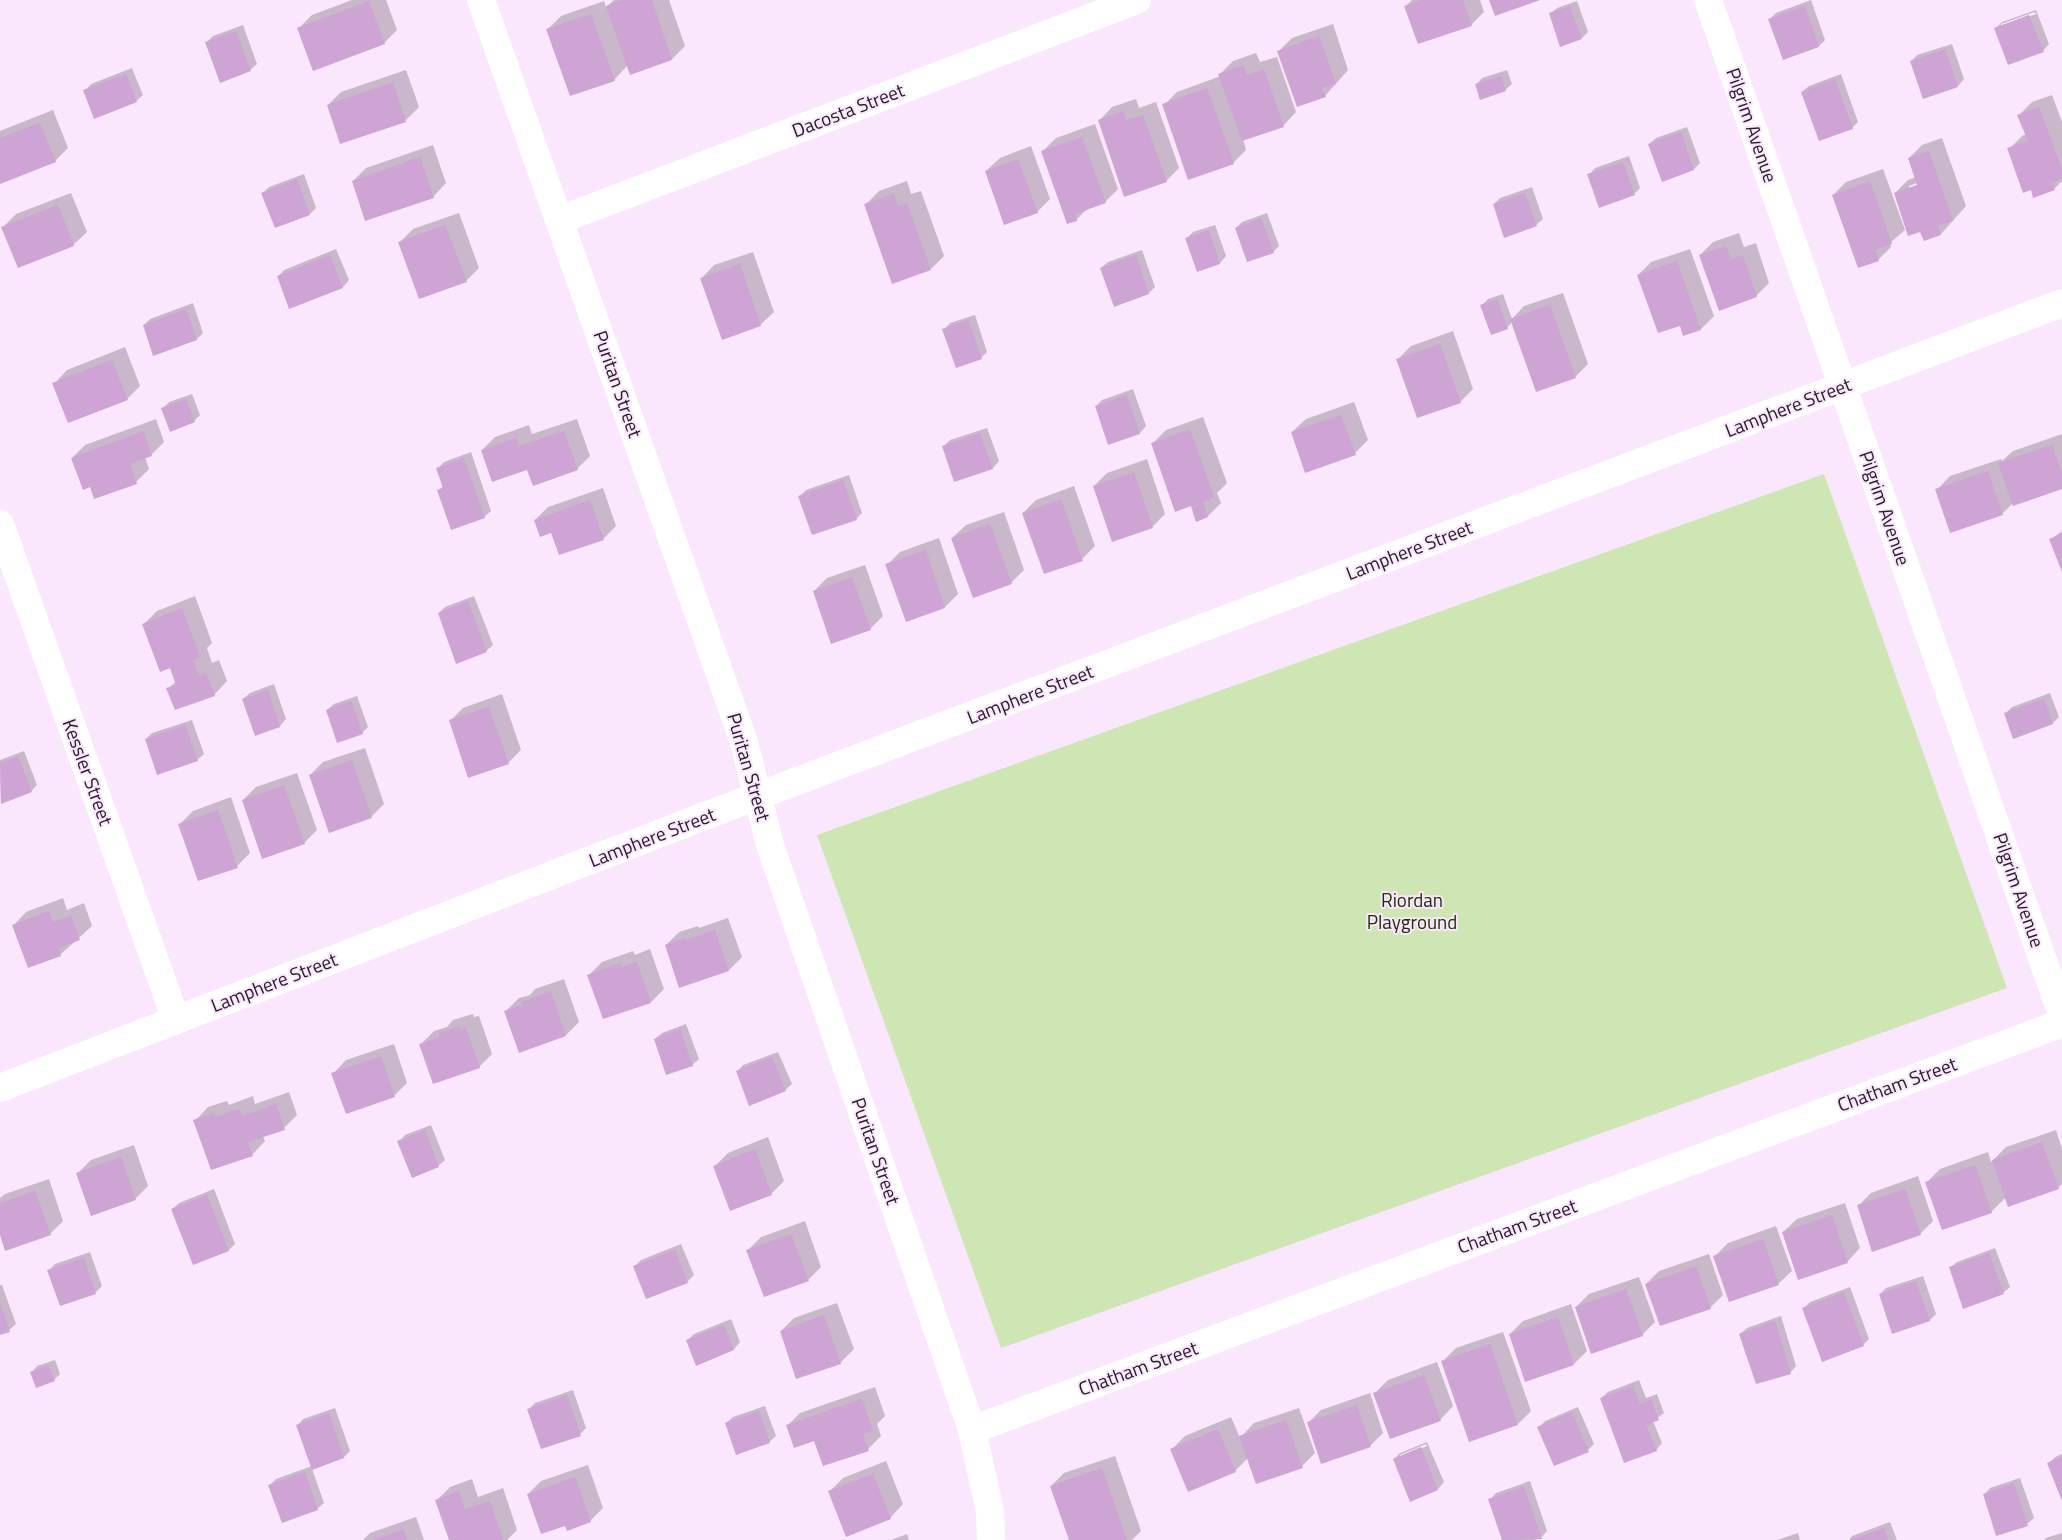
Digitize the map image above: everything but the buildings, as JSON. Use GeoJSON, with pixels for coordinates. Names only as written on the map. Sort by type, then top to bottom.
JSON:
{"type":"FeatureCollection","features":[{"type":"Feature","properties":{"kind":"street","name":"Puritan Street"},"geometry":{"type":"LineString","coordinates":[[481,0],[744,742],[770,846],[972,1430],[990,1511],[991,1540]]}},
{"type":"Feature","properties":{"kind":"street","name":"Dacosta Street"},"geometry":{"type":"LineString","coordinates":[[560,220],[1137,0]]}},
{"type":"Feature","properties":{"kind":"street","name":"Pilgrim Avenue"},"geometry":{"type":"LineString","coordinates":[[1708,0],[2062,1015]]}},
{"type":"Feature","properties":{"kind":"street","name":"Lamphere Street"},"geometry":{"type":"LineString","coordinates":[[0,1088],[757,797],[2062,303]]}},
{"type":"Feature","properties":{"kind":"street","name":"Kessler Street"},"geometry":{"type":"LineString","coordinates":[[0,524],[176,1020]]}},
{"type":"Feature","properties":{"kind":"street","name":"Chatham Street"},"geometry":{"type":"LineString","coordinates":[[972,1430],[2062,1023]]}},
{"type":"Feature","properties":{"kind":"green space","name":"Riordan Playground"},"geometry":{"type":"Polygon","coordinates":[[[1824,474],[2007,988],[1001,1348],[817,835],[1824,474]]]}}]}
